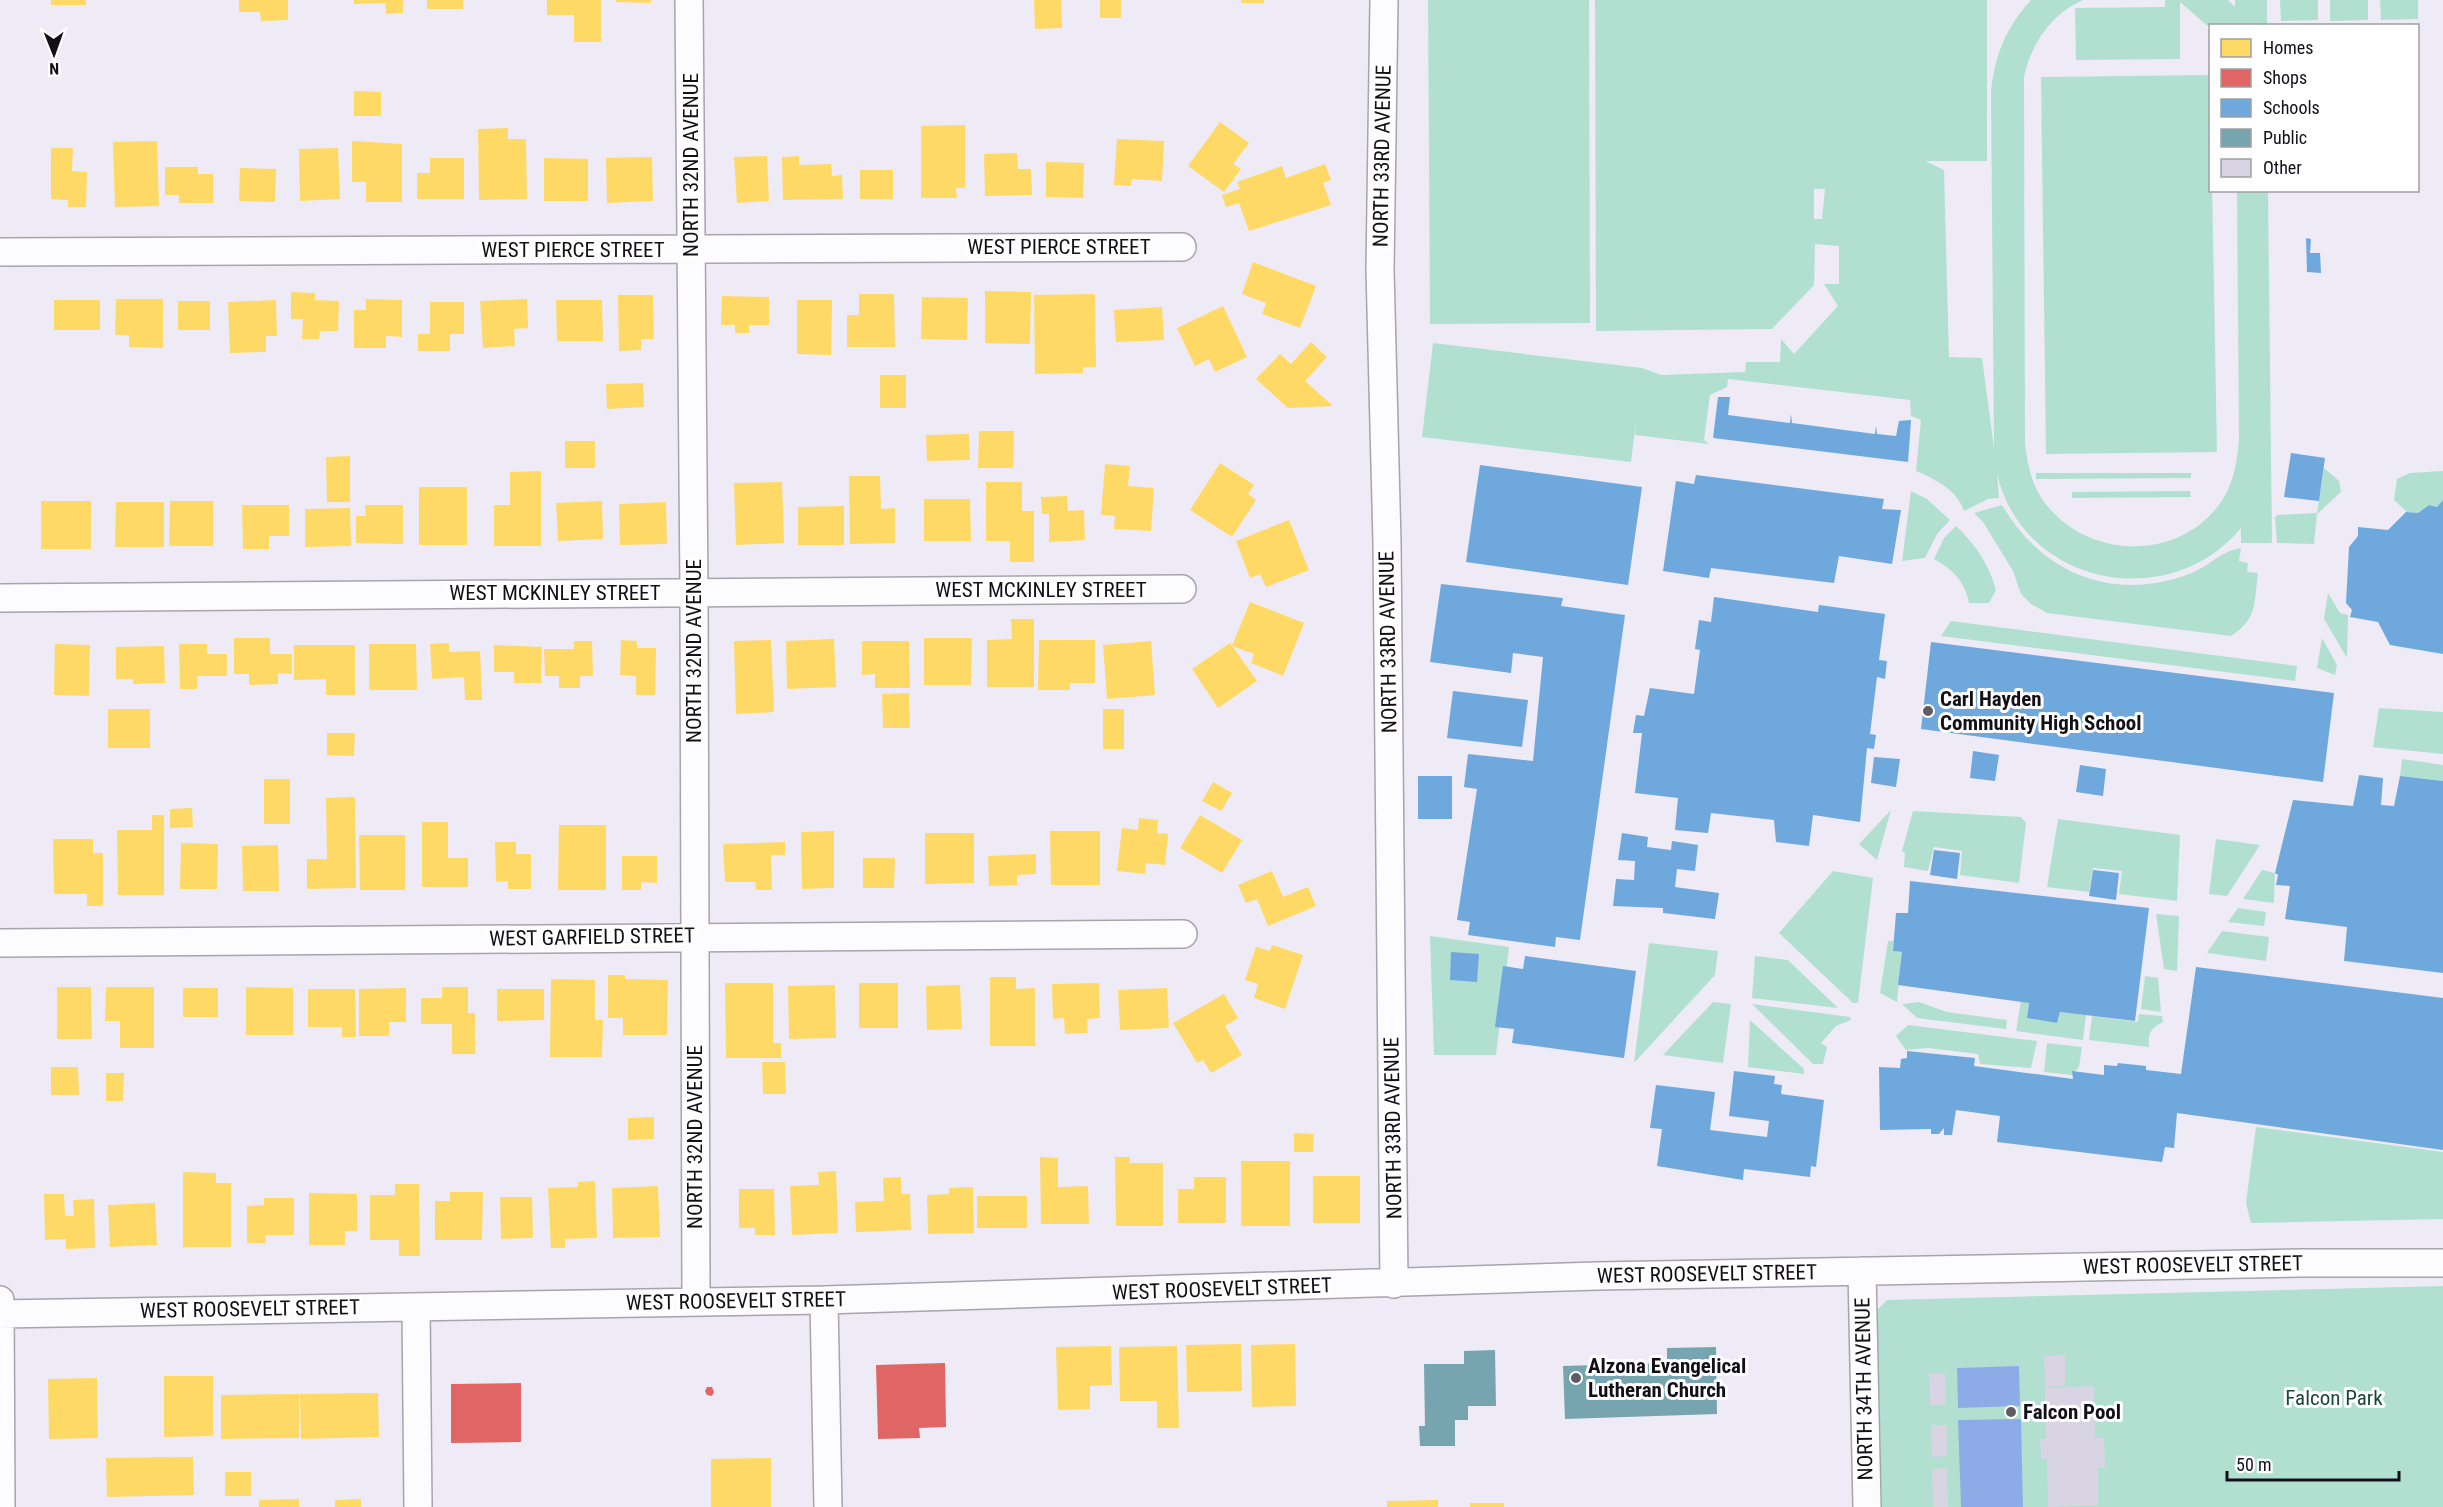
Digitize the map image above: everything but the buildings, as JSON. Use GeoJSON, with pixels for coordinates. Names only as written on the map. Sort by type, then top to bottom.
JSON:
{"type":"FeatureCollection","features":[{"type":"Feature","properties":{"kind":"street","name":"NORTH 32ND AVENUE"},"geometry":{"type":"LineString","coordinates":[[689,0],[694,592],[696,1302]]}},
{"type":"Feature","properties":{"kind":"street","name":"NORTH 33RD AVENUE"},"geometry":{"type":"LineString","coordinates":[[1384,0],[1380,270],[1387,550],[1394,1284]]}},
{"type":"Feature","properties":{"kind":"street","name":"WEST PIERCE STREET"},"geometry":{"type":"LineString","coordinates":[[0,252],[1182,247]]}},
{"type":"Feature","properties":{"kind":"street","name":"WEST MCKINLEY STREET"},"geometry":{"type":"LineString","coordinates":[[0,597],[1182,589]]}},
{"type":"Feature","properties":{"kind":"street","name":"WEST GARFIELD STREET"},"geometry":{"type":"LineString","coordinates":[[0,943],[1183,934]]}},
{"type":"Feature","properties":{"kind":"street","name":"WEST ROOSEVELT STREET"},"geometry":{"type":"LineString","coordinates":[[0,1314],[824,1300],[1862,1271],[2443,1263]]}},
{"type":"Feature","properties":{"kind":"street","name":"NORTH 34TH AVENUE"},"geometry":{"type":"LineString","coordinates":[[1862,1271],[1867,1507]]}},
{"type":"Feature","properties":{"kind":"street"},"geometry":{"type":"LineString","coordinates":[[0,1300],[1,1507]]}},
{"type":"Feature","properties":{"kind":"street"},"geometry":{"type":"LineString","coordinates":[[824,1300],[828,1507]]}},
{"type":"Feature","properties":{"kind":"street"},"geometry":{"type":"LineString","coordinates":[[416,1307],[418,1507]]}},
{"type":"Feature","properties":{"kind":"green space"},"geometry":{"type":"Polygon","coordinates":[[[1428,0],[1589,0],[1590,323],[1430,324],[1428,0]]]}},
{"type":"Feature","properties":{"kind":"green space"},"geometry":{"type":"Polygon","coordinates":[[[1595,0],[1987,0],[1987,161],[1925,161],[1944,170],[1949,357],[1982,358],[1994,448],[1991,93],[1995,67],[2008,32],[2031,0],[2083,0],[2061,13],[2044,31],[2032,53],[2024,77],[2025,443],[2032,479],[2042,499],[2060,519],[2081,533],[2104,542],[2129,546],[2154,545],[2178,537],[2200,524],[2219,505],[2228,490],[2233,474],[2239,440],[2237,192],[2268,192],[2272,543],[2241,543],[2241,528],[2211,555],[2176,572],[2139,578],[2102,575],[2067,563],[2036,542],[2012,512],[1997,474],[1999,498],[1988,499],[1964,511],[1951,491],[1916,471],[1921,420],[1911,416],[1910,400],[1728,379],[1727,387],[1710,395],[1704,440],[1709,444],[1635,435],[1636,422],[1631,462],[1422,437],[1433,343],[1642,368],[1661,375],[1745,372],[1746,362],[1780,362],[1781,339],[1794,354],[1838,306],[1824,284],[1839,284],[1839,246],[1815,244],[1814,285],[1772,329],[1596,331],[1595,0]],[[1814,189],[1814,219],[1822,219],[1825,189],[1814,189]]]}},
{"type":"Feature","properties":{"kind":"green space"},"geometry":{"type":"Polygon","coordinates":[[[2165,0],[2228,0],[2235,7],[2235,0],[2267,0],[2267,24],[2209,24],[2209,27],[2180,2],[2180,59],[2076,60],[2075,8],[2165,7],[2165,0]]]}},
{"type":"Feature","properties":{"kind":"green space"},"geometry":{"type":"Polygon","coordinates":[[[2280,0],[2318,0],[2318,20],[2281,21],[2280,0]]]}},
{"type":"Feature","properties":{"kind":"green space"},"geometry":{"type":"Polygon","coordinates":[[[2330,0],[2368,0],[2368,20],[2330,21],[2330,0]]]}},
{"type":"Feature","properties":{"kind":"green space"},"geometry":{"type":"Polygon","coordinates":[[[2380,0],[2418,0],[2418,19],[2381,20],[2380,0]]]}},
{"type":"Feature","properties":{"kind":"green space"},"geometry":{"type":"Polygon","coordinates":[[[2209,75],[2209,192],[2212,192],[2217,452],[2046,454],[2041,77],[2209,75]]]}},
{"type":"Feature","properties":{"kind":"green space"},"geometry":{"type":"Polygon","coordinates":[[[2324,468],[2339,481],[2341,492],[2317,514],[2314,544],[2277,543],[2275,517],[2317,513],[2324,468]]]}},
{"type":"Feature","properties":{"kind":"green space"},"geometry":{"type":"Polygon","coordinates":[[[2443,471],[2443,501],[2437,507],[2429,505],[2418,513],[2407,512],[2394,500],[2397,479],[2410,473],[2443,471]]]}},
{"type":"Feature","properties":{"kind":"green space"},"geometry":{"type":"Polygon","coordinates":[[[2036,473],[2191,473],[2191,478],[2036,479],[2036,473]]]}},
{"type":"Feature","properties":{"kind":"green space"},"geometry":{"type":"Polygon","coordinates":[[[1911,491],[1927,499],[1950,520],[1937,534],[1925,558],[1902,561],[1911,491]]]}},
{"type":"Feature","properties":{"kind":"green space"},"geometry":{"type":"Polygon","coordinates":[[[2190,491],[2191,497],[2072,498],[2072,492],[2190,491]]]}},
{"type":"Feature","properties":{"kind":"green space"},"geometry":{"type":"Polygon","coordinates":[[[2002,505],[2019,529],[2038,549],[2060,565],[2084,576],[2109,583],[2136,585],[2163,582],[2192,573],[2221,555],[2241,548],[2239,561],[2248,563],[2247,572],[2258,573],[2255,601],[2250,616],[2240,630],[2231,636],[2047,613],[2031,604],[2021,594],[2013,571],[1983,522],[1974,513],[2002,505]]]}},
{"type":"Feature","properties":{"kind":"green space"},"geometry":{"type":"Polygon","coordinates":[[[1956,526],[1975,547],[1989,572],[1996,590],[1989,603],[1969,603],[1957,576],[1934,559],[1944,538],[1956,526]]]}},
{"type":"Feature","properties":{"kind":"green space"},"geometry":{"type":"Polygon","coordinates":[[[2328,593],[2340,613],[2348,615],[2347,658],[2324,619],[2328,593]]]}},
{"type":"Feature","properties":{"kind":"green space"},"geometry":{"type":"Polygon","coordinates":[[[1951,621],[2297,666],[2295,681],[1941,636],[1951,621]]]}},
{"type":"Feature","properties":{"kind":"green space"},"geometry":{"type":"Polygon","coordinates":[[[2322,638],[2337,665],[2335,675],[2317,668],[2322,638]]]}},
{"type":"Feature","properties":{"kind":"green space"},"geometry":{"type":"Polygon","coordinates":[[[2379,708],[2443,712],[2443,754],[2373,747],[2379,708]]]}},
{"type":"Feature","properties":{"kind":"green space"},"geometry":{"type":"Polygon","coordinates":[[[2402,759],[2443,765],[2443,781],[2400,776],[2402,759]]]}},
{"type":"Feature","properties":{"kind":"green space"},"geometry":{"type":"Polygon","coordinates":[[[1891,810],[1877,860],[1859,844],[1891,810]]]}},
{"type":"Feature","properties":{"kind":"green space"},"geometry":{"type":"Polygon","coordinates":[[[1913,811],[2021,817],[2026,823],[2019,883],[1960,875],[1962,851],[1934,847],[1928,871],[1904,867],[1905,853],[1902,851],[1913,811]]]}},
{"type":"Feature","properties":{"kind":"green space"},"geometry":{"type":"Polygon","coordinates":[[[2058,819],[2180,835],[2177,901],[2119,894],[2122,871],[2093,868],[2089,892],[2047,887],[2058,819]]]}},
{"type":"Feature","properties":{"kind":"green space"},"geometry":{"type":"Polygon","coordinates":[[[2216,839],[2260,845],[2227,896],[2209,894],[2216,839]]]}},
{"type":"Feature","properties":{"kind":"green space"},"geometry":{"type":"Polygon","coordinates":[[[2262,870],[2275,873],[2274,903],[2243,899],[2262,870]]]}},
{"type":"Feature","properties":{"kind":"green space"},"geometry":{"type":"Polygon","coordinates":[[[1833,871],[1873,878],[1858,1003],[1853,1003],[1779,933],[1833,871]]]}},
{"type":"Feature","properties":{"kind":"green space"},"geometry":{"type":"Polygon","coordinates":[[[2238,908],[2266,912],[2264,926],[2228,922],[2238,908]]]}},
{"type":"Feature","properties":{"kind":"green space"},"geometry":{"type":"Polygon","coordinates":[[[2156,914],[2179,916],[2177,971],[2164,969],[2156,914]]]}},
{"type":"Feature","properties":{"kind":"green space"},"geometry":{"type":"Polygon","coordinates":[[[2222,931],[2269,937],[2266,961],[2207,953],[2222,931]]]}},
{"type":"Feature","properties":{"kind":"green space"},"geometry":{"type":"Polygon","coordinates":[[[1430,936],[1509,947],[1496,1055],[1434,1055],[1430,936]]]}},
{"type":"Feature","properties":{"kind":"green space"},"geometry":{"type":"Polygon","coordinates":[[[1888,941],[1894,941],[1893,951],[1902,952],[1897,1002],[1880,993],[1888,941]]]}},
{"type":"Feature","properties":{"kind":"green space"},"geometry":{"type":"Polygon","coordinates":[[[1649,943],[1718,951],[1715,975],[1634,1063],[1649,943]]]}},
{"type":"Feature","properties":{"kind":"green space"},"geometry":{"type":"Polygon","coordinates":[[[1755,956],[1788,960],[1838,1008],[1752,998],[1755,956]]]}},
{"type":"Feature","properties":{"kind":"green space"},"geometry":{"type":"Polygon","coordinates":[[[2145,976],[2158,978],[2161,1012],[2141,1009],[2145,976]]]}},
{"type":"Feature","properties":{"kind":"green space"},"geometry":{"type":"Polygon","coordinates":[[[2021,1001],[2029,1003],[2027,1018],[2057,1023],[2060,1012],[2086,1015],[2083,1040],[2016,1031],[2021,1001]]]}},
{"type":"Feature","properties":{"kind":"green space"},"geometry":{"type":"Polygon","coordinates":[[[1713,1002],[1731,1004],[1723,1063],[1663,1055],[1713,1002]]]}},
{"type":"Feature","properties":{"kind":"green space"},"geometry":{"type":"Polygon","coordinates":[[[1919,1002],[1947,1012],[2007,1020],[2006,1029],[1917,1018],[1902,1004],[1919,1002]]]}},
{"type":"Feature","properties":{"kind":"green space"},"geometry":{"type":"Polygon","coordinates":[[[1752,1004],[1850,1017],[1851,1020],[1836,1026],[1821,1043],[1827,1047],[1823,1064],[1813,1064],[1752,1004]]]}},
{"type":"Feature","properties":{"kind":"green space"},"geometry":{"type":"Polygon","coordinates":[[[2139,1014],[2162,1016],[2163,1022],[2151,1032],[2149,1047],[2089,1040],[2092,1016],[2138,1022],[2139,1014]]]}},
{"type":"Feature","properties":{"kind":"green space"},"geometry":{"type":"Polygon","coordinates":[[[1750,1020],[1804,1069],[1804,1074],[1748,1067],[1750,1020]]]}},
{"type":"Feature","properties":{"kind":"green space"},"geometry":{"type":"Polygon","coordinates":[[[1908,1025],[2037,1041],[2031,1068],[1980,1064],[1978,1054],[1928,1048],[1906,1050],[1896,1036],[1908,1025]]]}},
{"type":"Feature","properties":{"kind":"green space"},"geometry":{"type":"Polygon","coordinates":[[[2047,1043],[2082,1047],[2079,1067],[2072,1075],[2044,1072],[2047,1043]]]}},
{"type":"Feature","properties":{"kind":"green space"},"geometry":{"type":"Polygon","coordinates":[[[2256,1127],[2443,1152],[2443,1219],[2251,1223],[2246,1203],[2256,1127]]]}},
{"type":"Feature","properties":{"kind":"green space","name":"Falcon Park"},"geometry":{"type":"Polygon","coordinates":[[[2443,1286],[2443,1507],[1882,1507],[1877,1319],[1878,1309],[1887,1300],[2443,1286]]]}},
{"type":"Feature","properties":{"kind":"water"},"geometry":{"type":"Polygon","coordinates":[[[2019,1366],[2020,1406],[1958,1408],[1957,1368],[2019,1366]]]}},
{"type":"Feature","properties":{"kind":"water"},"geometry":{"type":"Polygon","coordinates":[[[2021,1419],[2023,1507],[1961,1507],[1958,1420],[2021,1419]]]}},
{"type":"Feature","properties":{"kind":"place","name":"Carl Hayden Community High School"},"geometry":{"type":"Point","coordinates":[1928,711]}},
{"type":"Feature","properties":{"kind":"place","name":"Alzona Evangelical Lutheran Church"},"geometry":{"type":"Point","coordinates":[1576,1378]}},
{"type":"Feature","properties":{"kind":"place","name":"Falcon Pool"},"geometry":{"type":"Point","coordinates":[2011,1412]}}]}
